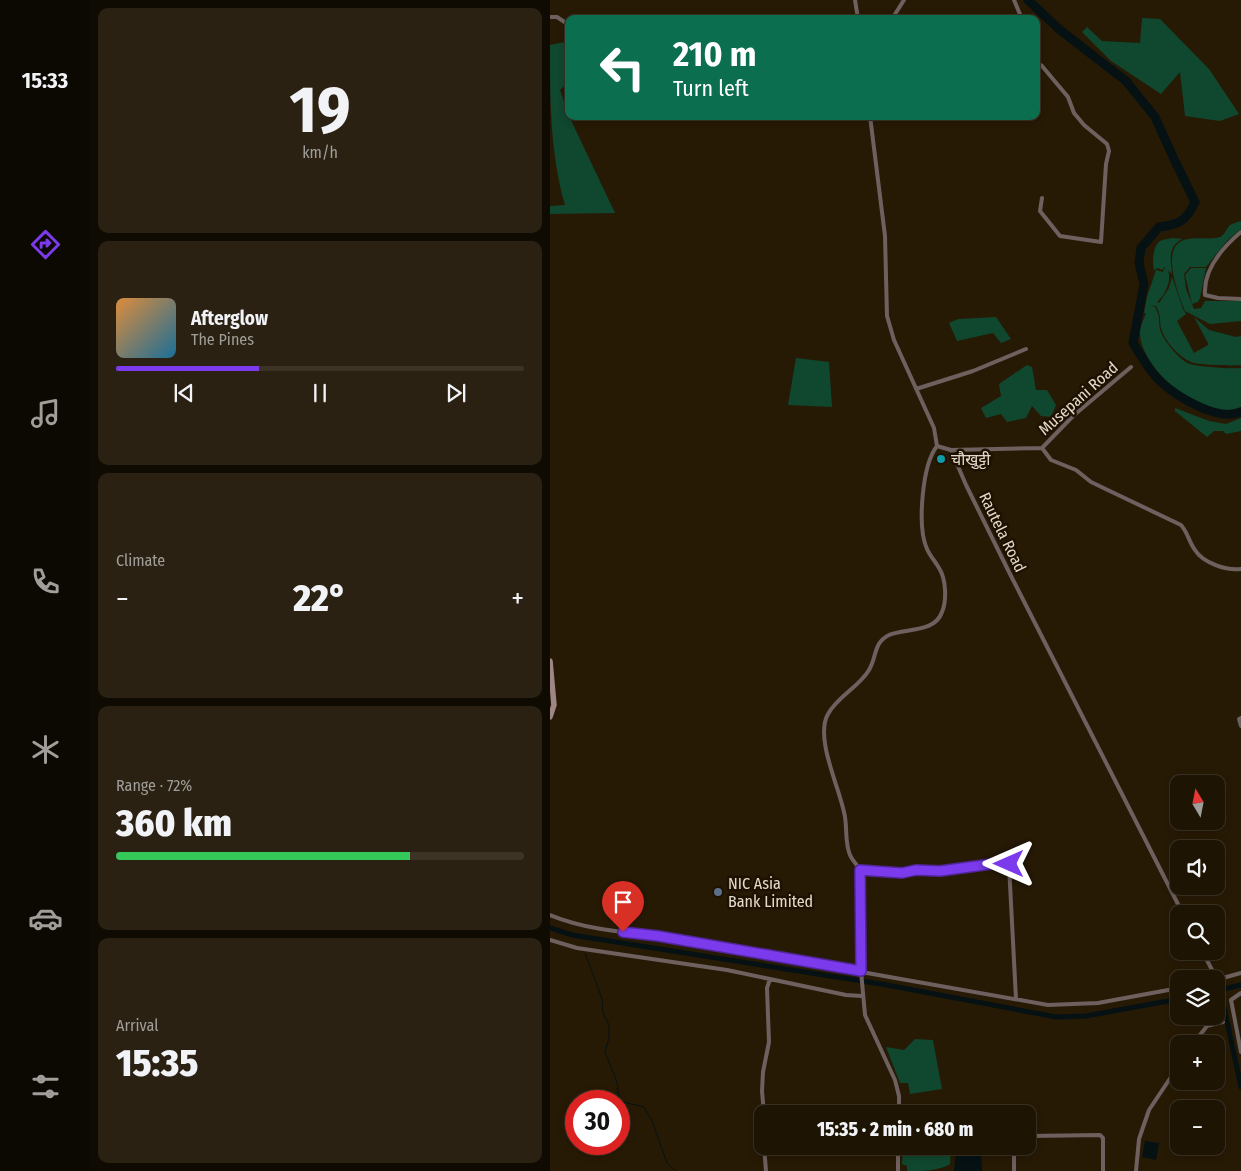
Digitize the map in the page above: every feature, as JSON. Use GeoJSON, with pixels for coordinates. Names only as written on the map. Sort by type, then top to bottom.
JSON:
{"type":"FeatureCollection","features":[{"type":"Feature","properties":{"kind":"street"},"geometry":{"type":"LineString","coordinates":[[855,0],[857,15]]}},
{"type":"Feature","properties":{"kind":"street"},"geometry":{"type":"LineString","coordinates":[[895,15],[904,0]]}},
{"type":"Feature","properties":{"kind":"street"},"geometry":{"type":"LineString","coordinates":[[1014,0],[1020,15]]}},
{"type":"Feature","properties":{"kind":"street"},"geometry":{"type":"LineString","coordinates":[[550,17],[556,17],[565,23]]}},
{"type":"Feature","properties":{"kind":"street"},"geometry":{"type":"LineString","coordinates":[[1040,65],[1068,97],[1074,113],[1084,125],[1107,144],[1109,151],[1106,164],[1101,242],[1060,236],[1040,211],[1042,198]]}},
{"type":"Feature","properties":{"kind":"street"},"geometry":{"type":"LineString","coordinates":[[870,120],[885,236],[887,316],[894,340],[934,428],[937,446],[932,452],[927,467],[922,497],[926,548],[940,569],[944,581],[945,597],[938,620],[930,626],[890,635],[882,639],[875,649],[870,669],[839,700],[828,714],[824,725],[825,740],[845,816],[850,855],[860,870],[861,971],[865,1015],[895,1080],[899,1105]]}},
{"type":"Feature","properties":{"kind":"street"},"geometry":{"type":"LineString","coordinates":[[1241,232],[1212,264],[1205,286],[1206,295],[1218,298],[1241,299]]}},
{"type":"Feature","properties":{"kind":"street"},"geometry":{"type":"LineString","coordinates":[[916,389],[973,371],[1026,349]]}},
{"type":"Feature","properties":{"kind":"street","name":"Musepani Road"},"geometry":{"type":"LineString","coordinates":[[951,450],[1042,448],[1073,416],[1131,367]]}},
{"type":"Feature","properties":{"kind":"street"},"geometry":{"type":"LineString","coordinates":[[937,446],[951,450]]}},
{"type":"Feature","properties":{"kind":"street"},"geometry":{"type":"LineString","coordinates":[[1042,448],[1051,460],[1076,470],[1091,482],[1182,525],[1193,548],[1204,559],[1231,571],[1241,569]]}},
{"type":"Feature","properties":{"kind":"street","name":"Rautela Road"},"geometry":{"type":"LineString","coordinates":[[951,450],[966,485],[1178,905]]}},
{"type":"Feature","properties":{"kind":"street"},"geometry":{"type":"LineString","coordinates":[[550,661],[554,705],[550,717]]}},
{"type":"Feature","properties":{"kind":"street"},"geometry":{"type":"LineString","coordinates":[[1241,718],[1239,719],[1241,726]]}},
{"type":"Feature","properties":{"kind":"street"},"geometry":{"type":"LineString","coordinates":[[860,870],[902,873],[916,870],[940,871],[1006,862],[1009,864],[1016,999]]}},
{"type":"Feature","properties":{"kind":"street"},"geometry":{"type":"LineString","coordinates":[[550,915],[606,930],[658,936],[1048,1005],[1098,1004],[1170,990]]}},
{"type":"Feature","properties":{"kind":"street"},"geometry":{"type":"LineString","coordinates":[[550,940],[577,948],[709,967],[846,995],[862,993]]}},
{"type":"Feature","properties":{"kind":"street"},"geometry":{"type":"LineString","coordinates":[[1225,978],[1241,973]]}},
{"type":"Feature","properties":{"kind":"street"},"geometry":{"type":"LineString","coordinates":[[763,1105],[763,1072],[769,1042],[767,988],[770,979]]}},
{"type":"Feature","properties":{"kind":"street"},"geometry":{"type":"LineString","coordinates":[[1241,993],[1231,1000],[1241,1052]]}},
{"type":"Feature","properties":{"kind":"street"},"geometry":{"type":"LineString","coordinates":[[1200,1035],[1207,1026],[1211,1025]]}},
{"type":"Feature","properties":{"kind":"street"},"geometry":{"type":"LineString","coordinates":[[1136,1171],[1139,1139],[1149,1110],[1170,1078]]}},
{"type":"Feature","properties":{"kind":"street"},"geometry":{"type":"LineString","coordinates":[[1036,1136],[1100,1135],[1102,1138],[1103,1171]]}},
{"type":"Feature","properties":{"kind":"street"},"geometry":{"type":"LineString","coordinates":[[765,1155],[766,1171]]}},
{"type":"Feature","properties":{"kind":"street"},"geometry":{"type":"LineString","coordinates":[[898,1155],[898,1171]]}},
{"type":"Feature","properties":{"kind":"street"},"geometry":{"type":"LineString","coordinates":[[1014,1155],[1014,1171]]}},
{"type":"Feature","properties":{"kind":"green space"},"geometry":{"type":"Polygon","coordinates":[[[1142,18],[1160,19],[1209,69],[1239,114],[1220,121],[1185,116],[1180,72],[1161,94],[1111,61],[1082,32],[1087,27],[1102,41],[1140,43],[1142,18]]]}},
{"type":"Feature","properties":{"kind":"green space"},"geometry":{"type":"Polygon","coordinates":[[[565,42],[565,85],[560,90],[565,104],[565,120],[571,120],[615,213],[550,214],[550,206],[565,205],[556,166],[554,145],[550,45],[565,42]]]}},
{"type":"Feature","properties":{"kind":"green space"},"geometry":{"type":"Polygon","coordinates":[[[1241,221],[1241,229],[1227,241],[1206,267],[1190,267],[1184,274],[1186,289],[1194,309],[1201,308],[1205,301],[1241,301],[1241,321],[1210,324],[1185,311],[1175,282],[1172,259],[1174,250],[1179,243],[1188,239],[1220,237],[1230,225],[1241,221]]]}},
{"type":"Feature","properties":{"kind":"green space"},"geometry":{"type":"Polygon","coordinates":[[[1182,239],[1177,242],[1172,250],[1172,274],[1164,267],[1162,270],[1158,268],[1154,270],[1154,254],[1158,243],[1162,240],[1182,239]]]}},
{"type":"Feature","properties":{"kind":"green space"},"geometry":{"type":"Polygon","coordinates":[[[1164,268],[1168,270],[1169,279],[1163,296],[1157,302],[1159,303],[1169,288],[1172,277],[1186,314],[1177,321],[1194,353],[1208,345],[1208,343],[1194,317],[1209,330],[1236,337],[1241,336],[1241,365],[1207,365],[1191,362],[1181,356],[1169,343],[1161,328],[1158,310],[1156,306],[1151,305],[1155,307],[1158,314],[1161,333],[1164,338],[1172,349],[1186,362],[1208,367],[1241,368],[1241,407],[1226,410],[1210,407],[1193,400],[1177,390],[1162,377],[1151,362],[1143,347],[1140,330],[1146,313],[1144,313],[1147,297],[1156,270],[1163,272],[1164,268]]]}},
{"type":"Feature","properties":{"kind":"green space"},"geometry":{"type":"Polygon","coordinates":[[[1191,268],[1206,268],[1200,298],[1198,302],[1192,304],[1185,275],[1191,268]]]}},
{"type":"Feature","properties":{"kind":"green space"},"geometry":{"type":"Polygon","coordinates":[[[996,317],[1011,339],[1001,343],[993,333],[957,341],[949,323],[958,319],[996,317]]]}},
{"type":"Feature","properties":{"kind":"green space"},"geometry":{"type":"Polygon","coordinates":[[[796,358],[829,362],[832,407],[788,405],[796,358]]]}},
{"type":"Feature","properties":{"kind":"green space"},"geometry":{"type":"Polygon","coordinates":[[[1027,365],[1032,367],[1036,390],[1047,390],[1056,405],[1051,417],[1041,416],[1032,406],[1026,418],[1007,422],[1001,414],[986,418],[981,408],[1001,396],[999,384],[1027,365]]]}},
{"type":"Feature","properties":{"kind":"green space"},"geometry":{"type":"Polygon","coordinates":[[[1175,408],[1209,421],[1226,424],[1241,418],[1241,431],[1226,434],[1223,431],[1214,431],[1207,437],[1175,411],[1175,408]]]}},
{"type":"Feature","properties":{"kind":"green space"},"geometry":{"type":"Polygon","coordinates":[[[915,1039],[933,1040],[942,1089],[910,1094],[908,1083],[900,1083],[886,1047],[904,1050],[915,1039]]]}},
{"type":"Feature","properties":{"kind":"green space"},"geometry":{"type":"Polygon","coordinates":[[[903,1155],[951,1155],[950,1164],[935,1169],[907,1171],[907,1166],[902,1164],[903,1155]]]}},
{"type":"Feature","properties":{"kind":"shaded area"},"geometry":{"type":"Polygon","coordinates":[[[1145,1141],[1159,1143],[1156,1160],[1142,1157],[1145,1141]]]}},
{"type":"Feature","properties":{"kind":"shaded area"},"geometry":{"type":"Polygon","coordinates":[[[956,1155],[981,1155],[982,1171],[954,1171],[956,1155]]]}},
{"type":"Feature","properties":{"kind":"waterway"},"geometry":{"type":"LineString","coordinates":[[1028,0],[1060,30],[1126,81],[1155,117],[1195,202],[1189,213],[1182,220],[1172,225],[1159,227],[1141,248],[1139,263],[1144,284],[1133,343],[1156,377],[1177,394],[1210,411],[1221,414],[1241,412]]}},
{"type":"Feature","properties":{"kind":"waterway"},"geometry":{"type":"LineString","coordinates":[[550,928],[572,935],[887,985],[1056,1017],[1086,1016],[1170,1001]]}},
{"type":"Feature","properties":{"kind":"waterway"},"geometry":{"type":"LineString","coordinates":[[585,953],[602,999],[603,1013],[609,1025],[609,1038],[605,1052],[617,1082],[619,1101],[644,1107],[652,1121],[667,1163],[676,1171]]}},
{"type":"Feature","properties":{"kind":"waterway"},"geometry":{"type":"LineString","coordinates":[[1225,989],[1241,985]]}},
{"type":"Feature","properties":{"kind":"waterway"},"geometry":{"type":"LineString","coordinates":[[1225,1012],[1241,1087]]}},
{"type":"Feature","properties":{"kind":"place","name":"चौखुट्टी"},"geometry":{"type":"Point","coordinates":[941,459]}},
{"type":"Feature","properties":{"kind":"place","name":"NIC Asia Bank Limited"},"geometry":{"type":"Point","coordinates":[718,892]}},
{"type":"Feature","properties":{"kind":"route"},"geometry":{"type":"LineString","coordinates":[[623,932],[658,936],[861,971],[862,874],[860,870],[902,873],[916,870],[940,871],[1006,862],[1009,864]]}}]}
